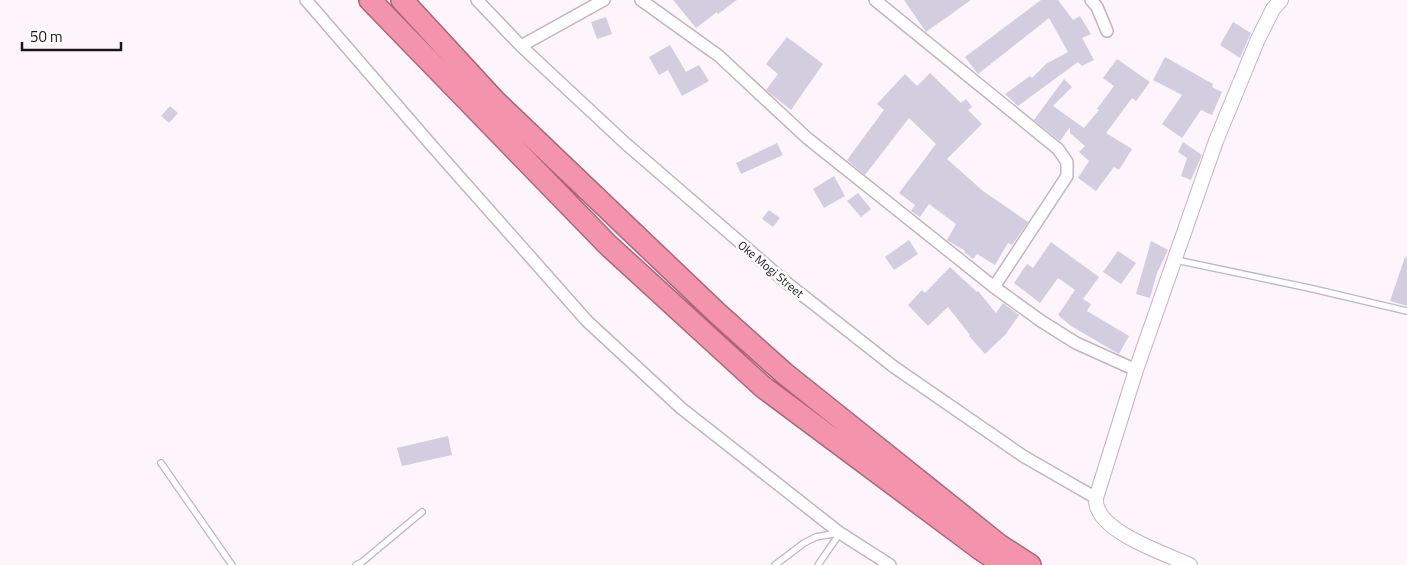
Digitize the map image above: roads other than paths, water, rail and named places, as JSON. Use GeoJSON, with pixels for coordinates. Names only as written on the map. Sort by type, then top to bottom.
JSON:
{"type":"FeatureCollection","features":[{"type":"Feature","properties":{"kind":"highway"},"geometry":{"type":"LineString","coordinates":[[370,0],[608,245],[763,387],[1004,565]]}},
{"type":"Feature","properties":{"kind":"highway"},"geometry":{"type":"LineString","coordinates":[[402,0],[495,101],[717,313],[784,373],[999,544],[1030,565]]}},
{"type":"Feature","properties":{"kind":"street"},"geometry":{"type":"LineString","coordinates":[[306,0],[587,321],[681,408],[840,533],[890,565]]}},
{"type":"Feature","properties":{"kind":"street","name":"Oke Mogi Street"},"geometry":{"type":"LineString","coordinates":[[477,0],[521,46],[625,143],[787,283],[894,367],[1023,456],[1096,498]]}},
{"type":"Feature","properties":{"kind":"street"},"geometry":{"type":"LineString","coordinates":[[521,46],[604,0]]}},
{"type":"Feature","properties":{"kind":"street"},"geometry":{"type":"LineString","coordinates":[[642,0],[718,56],[807,138],[994,286],[1041,321],[1076,343],[1136,370]]}},
{"type":"Feature","properties":{"kind":"street"},"geometry":{"type":"LineString","coordinates":[[875,0],[1058,149],[1067,162],[1067,176],[994,286]]}},
{"type":"Feature","properties":{"kind":"street"},"geometry":{"type":"LineString","coordinates":[[1091,0],[1097,7],[1108,30]]}},
{"type":"Feature","properties":{"kind":"street"},"geometry":{"type":"LineString","coordinates":[[1190,565],[1129,538],[1109,525],[1098,509],[1096,498],[1136,370],[1216,141],[1258,39],[1273,9],[1281,0]]}},
{"type":"Feature","properties":{"kind":"lane"},"geometry":{"type":"LineString","coordinates":[[1176,260],[1407,311]]}},
{"type":"Feature","properties":{"kind":"lane"},"geometry":{"type":"LineString","coordinates":[[161,464],[232,565]]}},
{"type":"Feature","properties":{"kind":"lane"},"geometry":{"type":"LineString","coordinates":[[356,565],[363,563],[422,512]]}},
{"type":"Feature","properties":{"kind":"lane"},"geometry":{"type":"LineString","coordinates":[[775,565],[804,543],[816,537],[840,533]]}},
{"type":"Feature","properties":{"kind":"lane"},"geometry":{"type":"LineString","coordinates":[[818,565],[840,533]]}}]}
